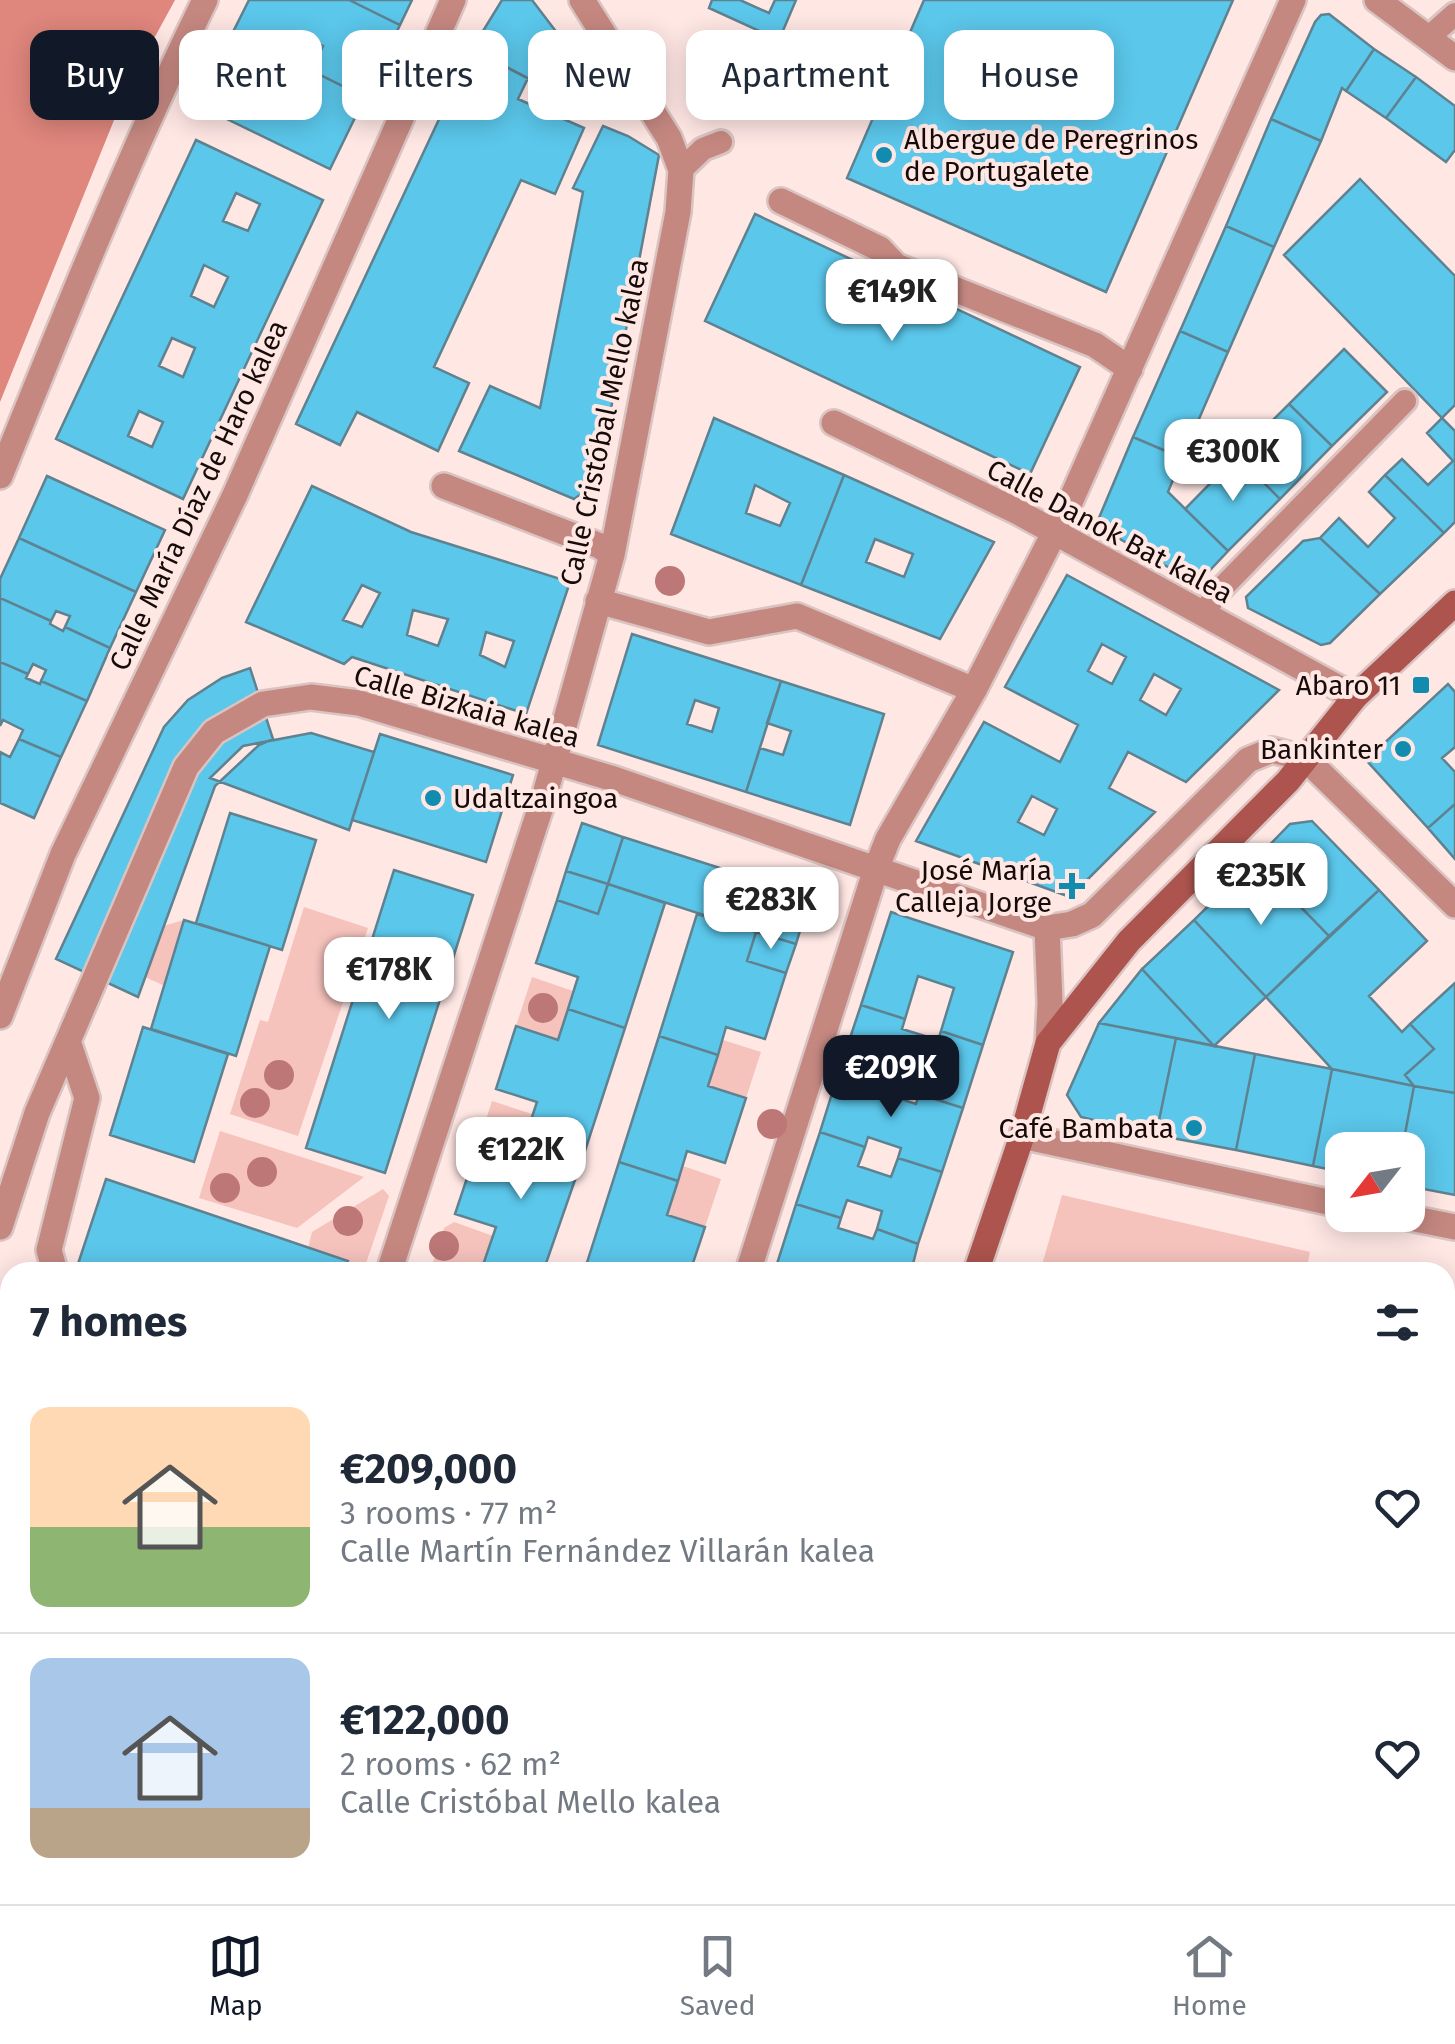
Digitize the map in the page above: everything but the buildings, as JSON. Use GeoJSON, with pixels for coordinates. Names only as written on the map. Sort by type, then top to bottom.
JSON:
{"type":"FeatureCollection","features":[{"type":"Feature","properties":{"kind":"street"},"geometry":{"type":"LineString","coordinates":[[0,476],[154,104],[205,0]]}},
{"type":"Feature","properties":{"kind":"street","name":"Calle María Díaz de Haro kalea"},"geometry":{"type":"LineString","coordinates":[[0,1016],[63,854],[243,478],[453,0]]}},
{"type":"Feature","properties":{"kind":"street","name":"Calle Cristóbal Mello kalea"},"geometry":{"type":"LineString","coordinates":[[391,1262],[554,760],[612,555],[678,212],[681,170],[670,138],[582,0]]}},
{"type":"Feature","properties":{"kind":"street"},"geometry":{"type":"LineString","coordinates":[[751,1262],[888,839],[974,690],[1054,534],[1293,0]]}},
{"type":"Feature","properties":{"kind":"street"},"geometry":{"type":"LineString","coordinates":[[1377,0],[1446,47]]}},
{"type":"Feature","properties":{"kind":"street"},"geometry":{"type":"LineString","coordinates":[[781,200],[880,249],[896,266],[1096,346],[1130,368]]}},
{"type":"Feature","properties":{"kind":"street","name":"Calle Danok Bat kalea"},"geometry":{"type":"LineString","coordinates":[[834,423],[1018,512],[1355,696]]}},
{"type":"Feature","properties":{"kind":"street"},"geometry":{"type":"LineString","coordinates":[[444,486],[600,546],[612,555]]}},
{"type":"Feature","properties":{"kind":"street"},"geometry":{"type":"LineString","coordinates":[[598,601],[709,632],[797,616],[974,690]]}},
{"type":"Feature","properties":{"kind":"street"},"geometry":{"type":"LineString","coordinates":[[1048,1043],[1129,941],[1306,759],[1355,696],[1455,603]]}},
{"type":"Feature","properties":{"kind":"street","name":"Calle Bizkaia kalea"},"geometry":{"type":"LineString","coordinates":[[0,1226],[37,1112],[186,767],[214,732],[263,704],[299,698],[359,703],[554,760],[1047,928]]}},
{"type":"Feature","properties":{"kind":"street"},"geometry":{"type":"LineString","coordinates":[[979,1262],[1048,1043],[1047,928],[1072,924],[1092,914],[1248,760],[1272,750],[1306,759],[1455,905]]}},
{"type":"Feature","properties":{"kind":"street"},"geometry":{"type":"LineString","coordinates":[[53,1262],[50,1250],[87,1098],[68,1041]]}},
{"type":"Feature","properties":{"kind":"street"},"geometry":{"type":"LineString","coordinates":[[1022,1136],[1325,1201]]}},
{"type":"Feature","properties":{"kind":"street"},"geometry":{"type":"LineString","coordinates":[[1425,1221],[1455,1227]]}},
{"type":"Feature","properties":{"kind":"lane"},"geometry":{"type":"LineString","coordinates":[[1446,47],[1455,14]]}},
{"type":"Feature","properties":{"kind":"lane"},"geometry":{"type":"LineString","coordinates":[[681,170],[703,149],[721,142]]}},
{"type":"Feature","properties":{"kind":"lane"},"geometry":{"type":"LineString","coordinates":[[1203,614],[1218,592],[1405,401]]}},
{"type":"Feature","properties":{"kind":"shaded area"},"geometry":{"type":"Polygon","coordinates":[[[0,0],[175,0],[159,30],[30,30],[30,120],[114,120],[0,402],[0,0]]]}},
{"type":"Feature","properties":{"kind":"shaded area"},"geometry":{"type":"Polygon","coordinates":[[[304,907],[368,928],[298,1136],[230,1114],[260,1020],[268,1022],[304,907]]]}},
{"type":"Feature","properties":{"kind":"shaded area"},"geometry":{"type":"Polygon","coordinates":[[[184,920],[165,986],[134,972],[153,929],[184,920]]]}},
{"type":"Feature","properties":{"kind":"shaded area"},"geometry":{"type":"Polygon","coordinates":[[[532,977],[573,991],[558,1040],[516,1026],[532,977]]]}},
{"type":"Feature","properties":{"kind":"shaded area"},"geometry":{"type":"Polygon","coordinates":[[[723,1040],[761,1052],[746,1098],[708,1086],[723,1040]]]}},
{"type":"Feature","properties":{"kind":"shaded area"},"geometry":{"type":"Polygon","coordinates":[[[492,1101],[532,1114],[517,1164],[476,1151],[492,1101]]]}},
{"type":"Feature","properties":{"kind":"shaded area"},"geometry":{"type":"Polygon","coordinates":[[[220,1131],[364,1177],[297,1228],[199,1198],[220,1131]]]}},
{"type":"Feature","properties":{"kind":"shaded area"},"geometry":{"type":"Polygon","coordinates":[[[683,1166],[721,1179],[705,1227],[667,1215],[683,1166]]]}},
{"type":"Feature","properties":{"kind":"shaded area"},"geometry":{"type":"Polygon","coordinates":[[[383,1189],[389,1196],[366,1262],[347,1262],[308,1248],[312,1232],[383,1189]]]}},
{"type":"Feature","properties":{"kind":"shaded area"},"geometry":{"type":"Polygon","coordinates":[[[1062,1195],[1310,1252],[1308,1262],[1043,1262],[1062,1195]]]}},
{"type":"Feature","properties":{"kind":"shaded area"},"geometry":{"type":"Polygon","coordinates":[[[454,1222],[493,1236],[484,1262],[433,1262],[444,1228],[454,1222]]]}},
{"type":"Feature","properties":{"kind":"place","name":"Albergue de Peregrinos de Portugalete"},"geometry":{"type":"Point","coordinates":[884,155]}},
{"type":"Feature","properties":{"kind":"place","name":"Abaro 11"},"geometry":{"type":"Point","coordinates":[1421,685]}},
{"type":"Feature","properties":{"kind":"place","name":"Bankinter"},"geometry":{"type":"Point","coordinates":[1403,749]}},
{"type":"Feature","properties":{"kind":"place","name":"Udaltzaingoa"},"geometry":{"type":"Point","coordinates":[433,798]}},
{"type":"Feature","properties":{"kind":"place","name":"José María Calleja Jorge"},"geometry":{"type":"Point","coordinates":[1072,886]}},
{"type":"Feature","properties":{"kind":"place","name":"Café Bambata"},"geometry":{"type":"Point","coordinates":[1194,1128]}}]}
